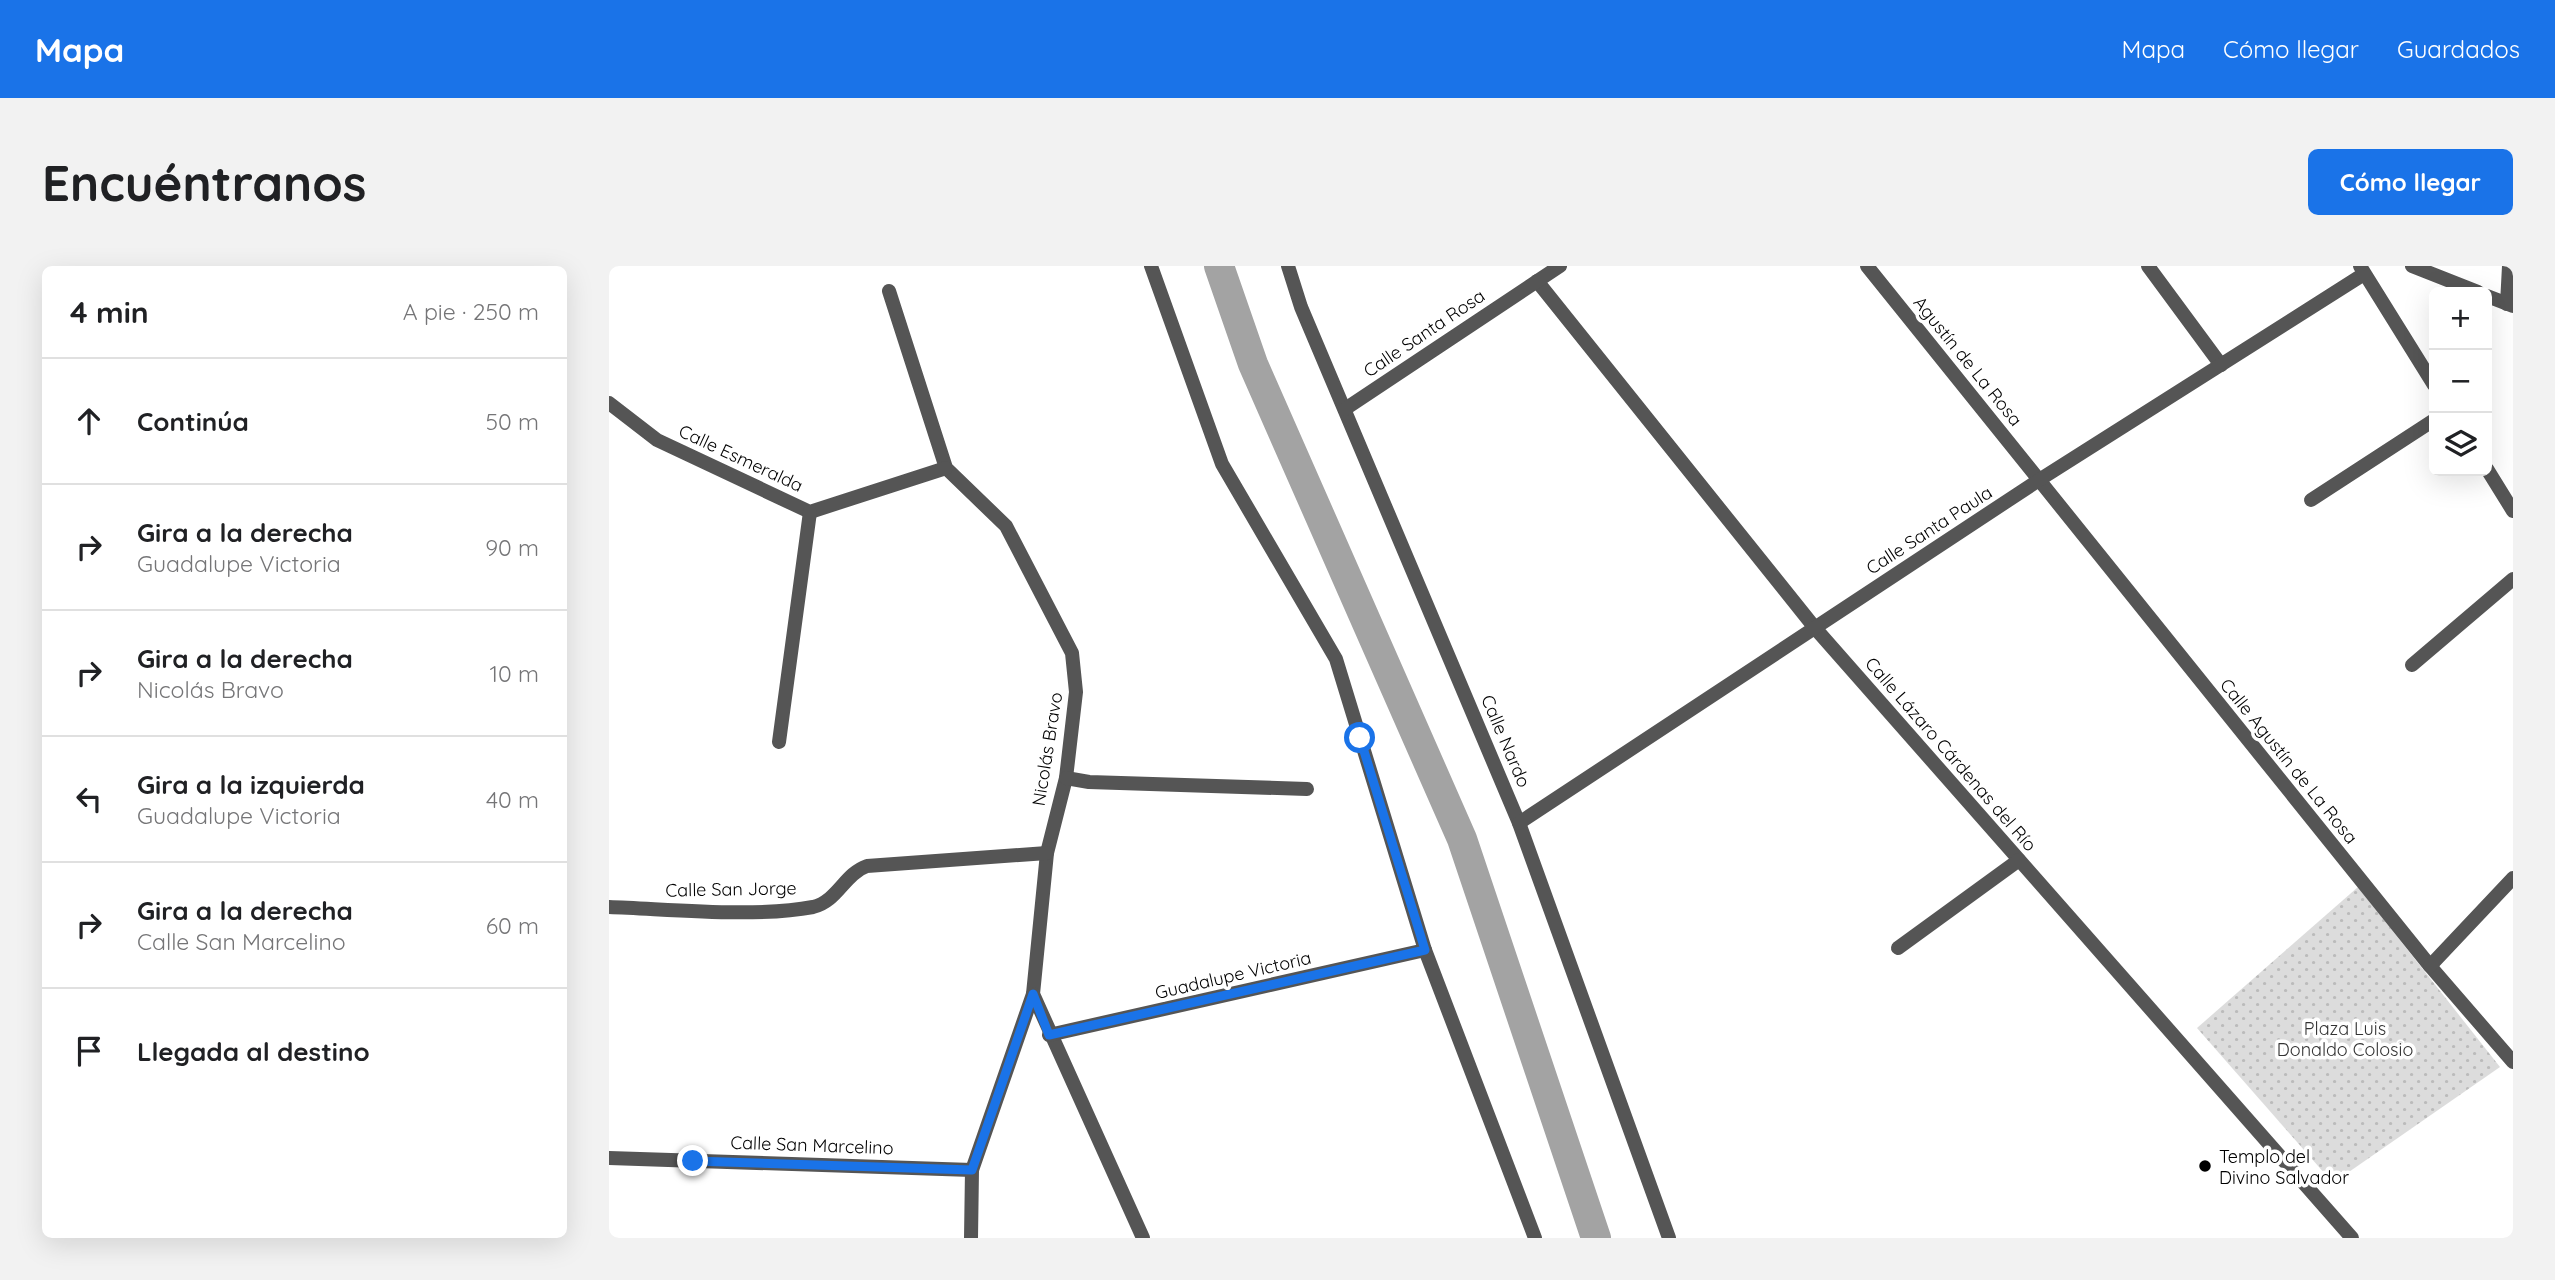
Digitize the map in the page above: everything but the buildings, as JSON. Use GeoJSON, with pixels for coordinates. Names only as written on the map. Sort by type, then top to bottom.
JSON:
{"type":"FeatureCollection","features":[{"type":"Feature","properties":{"kind":"street"},"geometry":{"type":"LineString","coordinates":[[1151,266],[1222,464],[1336,659],[1425,950],[1535,1238]]}},
{"type":"Feature","properties":{"kind":"street","name":"Calle Nardo"},"geometry":{"type":"LineString","coordinates":[[1288,266],[1301,307],[1520,823],[1669,1238]]}},
{"type":"Feature","properties":{"kind":"street","name":"Calle Santa Rosa"},"geometry":{"type":"LineString","coordinates":[[1345,409],[1560,266]]}},
{"type":"Feature","properties":{"kind":"street","name":"Agustín de La Rosa"},"geometry":{"type":"LineString","coordinates":[[1867,266],[2039,480]]}},
{"type":"Feature","properties":{"kind":"street"},"geometry":{"type":"LineString","coordinates":[[2148,266],[2221,365]]}},
{"type":"Feature","properties":{"kind":"street"},"geometry":{"type":"LineString","coordinates":[[2412,266],[2465,287]]}},
{"type":"Feature","properties":{"kind":"street"},"geometry":{"type":"LineString","coordinates":[[2492,298],[2510,305],[2509,266]]}},
{"type":"Feature","properties":{"kind":"street"},"geometry":{"type":"LineString","coordinates":[[2362,270],[2429,377]]}},
{"type":"Feature","properties":{"kind":"street","name":"Calle Santa Paula"},"geometry":{"type":"LineString","coordinates":[[1520,823],[2362,270]]}},
{"type":"Feature","properties":{"kind":"street","name":"Calle Lázaro Cárdenas del Río"},"geometry":{"type":"LineString","coordinates":[[1537,281],[1815,628],[2352,1238]]}},
{"type":"Feature","properties":{"kind":"street","name":"Nicolás Bravo"},"geometry":{"type":"LineString","coordinates":[[889,291],[946,468],[1006,526],[1072,653],[1076,692],[1066,778],[1047,853],[1033,994],[1049,1035],[1143,1238]]}},
{"type":"Feature","properties":{"kind":"street","name":"Calle Esmeralda"},"geometry":{"type":"LineString","coordinates":[[609,403],[657,440],[810,512],[946,468]]}},
{"type":"Feature","properties":{"kind":"street"},"geometry":{"type":"LineString","coordinates":[[2311,500],[2429,423]]}},
{"type":"Feature","properties":{"kind":"street"},"geometry":{"type":"LineString","coordinates":[[2491,476],[2513,511]]}},
{"type":"Feature","properties":{"kind":"street","name":"Calle Agustín de La Rosa"},"geometry":{"type":"LineString","coordinates":[[2039,480],[2430,966],[2513,1062]]}},
{"type":"Feature","properties":{"kind":"street"},"geometry":{"type":"LineString","coordinates":[[779,742],[810,512]]}},
{"type":"Feature","properties":{"kind":"street"},"geometry":{"type":"LineString","coordinates":[[2412,665],[2513,579]]}},
{"type":"Feature","properties":{"kind":"street"},"geometry":{"type":"LineString","coordinates":[[1066,778],[1089,782],[1307,789]]}},
{"type":"Feature","properties":{"kind":"street","name":"Calle San Jorge"},"geometry":{"type":"LineString","coordinates":[[609,907],[744,911],[813,907],[830,900],[852,873],[867,866],[1047,853]]}},
{"type":"Feature","properties":{"kind":"street"},"geometry":{"type":"LineString","coordinates":[[1898,948],[2019,860]]}},
{"type":"Feature","properties":{"kind":"street"},"geometry":{"type":"LineString","coordinates":[[2430,966],[2513,878]]}},
{"type":"Feature","properties":{"kind":"street","name":"Guadalupe Victoria"},"geometry":{"type":"LineString","coordinates":[[1049,1035],[1425,950]]}},
{"type":"Feature","properties":{"kind":"street"},"geometry":{"type":"LineString","coordinates":[[971,1238],[972,1170],[1033,994]]}},
{"type":"Feature","properties":{"kind":"street","name":"Calle San Marcelino"},"geometry":{"type":"LineString","coordinates":[[609,1158],[972,1170]]}},
{"type":"Feature","properties":{"kind":"green space","name":"Plaza Luis Donaldo Colosio"},"geometry":{"type":"Polygon","coordinates":[[[2358,887],[2500,1067],[2333,1183],[2197,1028],[2358,887]]]}},
{"type":"Feature","properties":{"kind":"waterway"},"geometry":{"type":"LineString","coordinates":[[1219,266],[1253,364],[1462,839],[1596,1238]]}},
{"type":"Feature","properties":{"kind":"place","name":"Templo del Divino Salvador"},"geometry":{"type":"Point","coordinates":[2205,1166]}},
{"type":"Feature","properties":{"kind":"route"},"geometry":{"type":"LineString","coordinates":[[693,1161],[972,1170],[1033,994],[1049,1035],[1425,950],[1360,738]]}}]}
